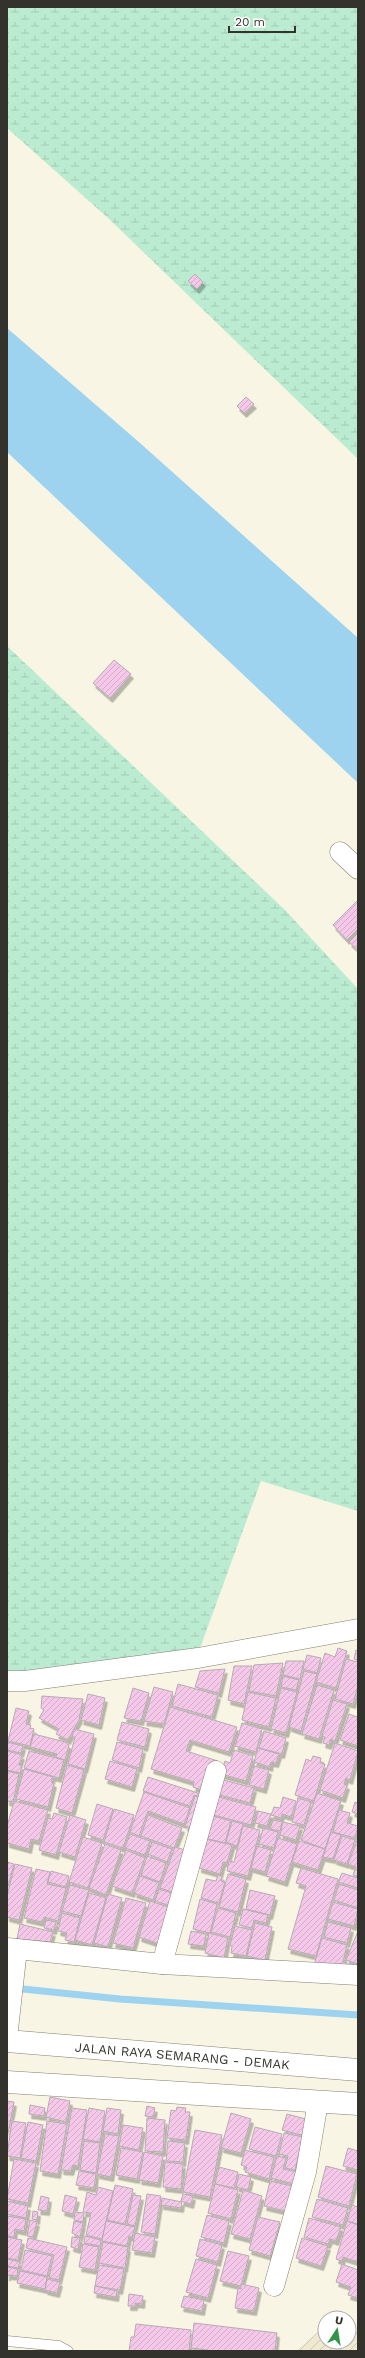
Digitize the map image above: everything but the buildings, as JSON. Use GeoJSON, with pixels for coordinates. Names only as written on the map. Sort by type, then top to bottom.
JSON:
{"type":"FeatureCollection","features":[{"type":"Feature","properties":{"kind":"highway","name":"JALAN RAYA SEMARANG - DEMAK"},"geometry":{"type":"LineString","coordinates":[[8,2034],[358,2070]]}},
{"type":"Feature","properties":{"kind":"highway"},"geometry":{"type":"LineString","coordinates":[[7,2082],[358,2104]]}},
{"type":"Feature","properties":{"kind":"street"},"geometry":{"type":"LineString","coordinates":[[340,852],[358,869]]}},
{"type":"Feature","properties":{"kind":"street"},"geometry":{"type":"LineString","coordinates":[[7,1681],[25,1682],[198,1658],[358,1629]]}},
{"type":"Feature","properties":{"kind":"street"},"geometry":{"type":"LineString","coordinates":[[162,1964],[216,1771]]}},
{"type":"Feature","properties":{"kind":"street"},"geometry":{"type":"LineString","coordinates":[[8,2034],[13,1954],[358,1975]]}},
{"type":"Feature","properties":{"kind":"street"},"geometry":{"type":"LineString","coordinates":[[274,2286],[306,2172],[318,2102]]}},
{"type":"Feature","properties":{"kind":"lane"},"geometry":{"type":"LineString","coordinates":[[7,2341],[59,2346],[68,2351]]}},
{"type":"Feature","properties":{"kind":"shaded area"},"geometry":{"type":"Polygon","coordinates":[[[358,2332],[358,2351],[296,2351],[317,2333],[317,2350],[357,2350],[358,2332]]]}},
{"type":"Feature","properties":{"kind":"green space"},"geometry":{"type":"Polygon","coordinates":[[[7,7],[358,7],[358,459],[108,218],[7,128],[7,7]]]}},
{"type":"Feature","properties":{"kind":"green space"},"geometry":{"type":"Polygon","coordinates":[[[7,646],[285,910],[358,989],[358,1511],[261,1481],[199,1651],[7,1676],[7,646]]]}},
{"type":"Feature","properties":{"kind":"water"},"geometry":{"type":"Polygon","coordinates":[[[7,328],[140,443],[358,638],[358,783],[7,452],[7,328]]]}},
{"type":"Feature","properties":{"kind":"waterway"},"geometry":{"type":"LineString","coordinates":[[13,1988],[120,1999],[358,2015]]}}]}
